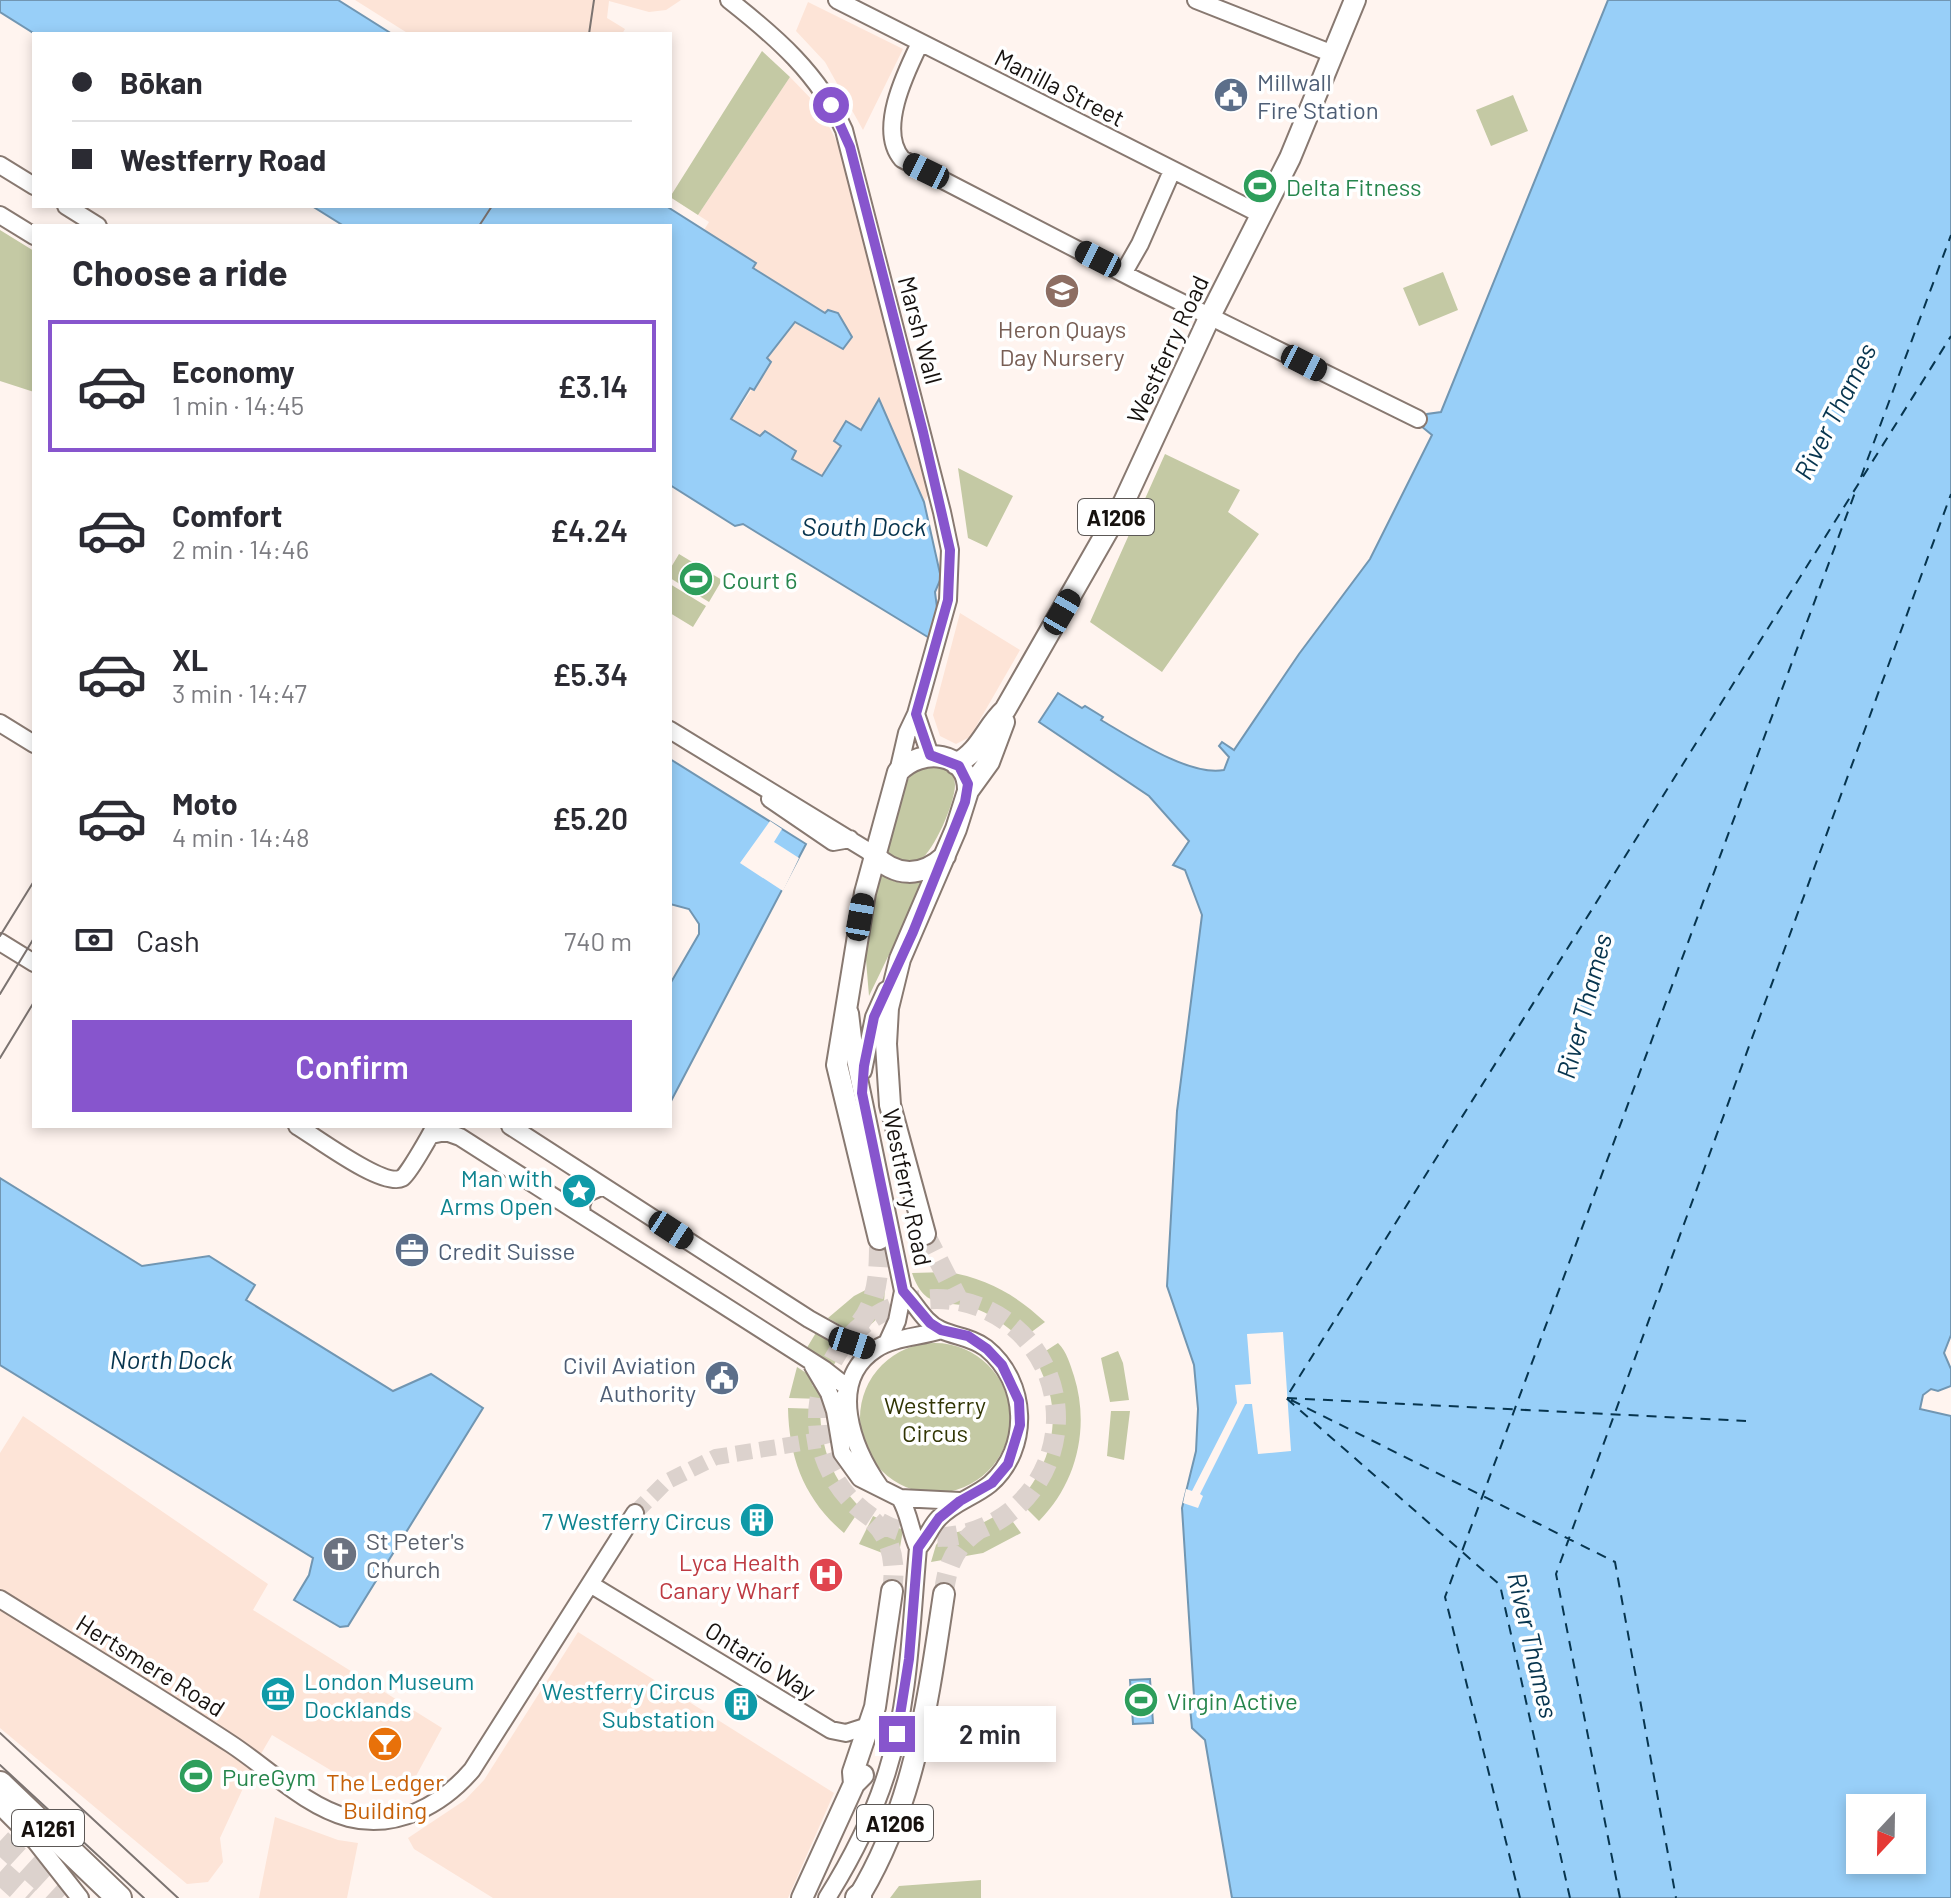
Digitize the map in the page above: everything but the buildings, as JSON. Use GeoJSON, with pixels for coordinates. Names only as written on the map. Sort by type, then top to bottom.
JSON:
{"type":"FeatureCollection","features":[{"type":"Feature","properties":{"kind":"highway","name":"A1261"},"geometry":{"type":"LineString","coordinates":[[0,1784],[119,1898]]}},
{"type":"Feature","properties":{"kind":"main road","name":"Westferry Road"},"geometry":{"type":"LineString","coordinates":[[956,764],[978,748],[1007,705],[1124,502],[1210,316],[1262,215],[1355,0]]}},
{"type":"Feature","properties":{"kind":"main road","name":"Westferry Road"},"geometry":{"type":"LineString","coordinates":[[925,1234],[890,1105],[886,1044],[888,1008],[900,959],[945,856],[968,791],[994,750],[1007,705]]}},
{"type":"Feature","properties":{"kind":"main road"},"geometry":{"type":"LineString","coordinates":[[898,772],[908,761],[930,755],[956,764],[966,775],[968,791]]}},
{"type":"Feature","properties":{"kind":"main road","name":"Westferry Road"},"geometry":{"type":"LineString","coordinates":[[879,1239],[838,1077],[840,1033],[873,854],[898,772]]}},
{"type":"Feature","properties":{"kind":"main road"},"geometry":{"type":"LineString","coordinates":[[873,854],[888,867],[903,873],[930,867],[945,856]]}},
{"type":"Feature","properties":{"kind":"main road","name":"A1206"},"geometry":{"type":"LineString","coordinates":[[802,1898],[854,1784],[853,1772],[863,1735],[871,1725],[892,1591]]}},
{"type":"Feature","properties":{"kind":"main road","name":"A1206"},"geometry":{"type":"LineString","coordinates":[[858,1898],[897,1816],[920,1745],[944,1594]]}},
{"type":"Feature","properties":{"kind":"street","name":"Marsh Wall"},"geometry":{"type":"LineString","coordinates":[[729,0],[786,46],[839,119],[850,147],[950,550],[948,600],[898,772]]}},
{"type":"Feature","properties":{"kind":"street","name":"Manilla Street"},"geometry":{"type":"LineString","coordinates":[[837,0],[1262,215]]}},
{"type":"Feature","properties":{"kind":"street"},"geometry":{"type":"LineString","coordinates":[[1196,0],[1333,54]]}},
{"type":"Feature","properties":{"kind":"street"},"geometry":{"type":"LineString","coordinates":[[920,43],[895,103],[894,143],[902,159],[1418,419]]}},
{"type":"Feature","properties":{"kind":"street"},"geometry":{"type":"LineString","coordinates":[[0,165],[32,185]]}},
{"type":"Feature","properties":{"kind":"street"},"geometry":{"type":"LineString","coordinates":[[1124,272],[1140,244],[1172,171]]}},
{"type":"Feature","properties":{"kind":"street"},"geometry":{"type":"LineString","coordinates":[[69,208],[95,224]]}},
{"type":"Feature","properties":{"kind":"street"},"geometry":{"type":"LineString","coordinates":[[0,215],[32,235]]}},
{"type":"Feature","properties":{"kind":"street"},"geometry":{"type":"LineString","coordinates":[[916,714],[930,755]]}},
{"type":"Feature","properties":{"kind":"street"},"geometry":{"type":"LineString","coordinates":[[0,723],[32,743]]}},
{"type":"Feature","properties":{"kind":"street"},"geometry":{"type":"LineString","coordinates":[[672,731],[739,772],[794,792],[846,823],[850,839],[873,854]]}},
{"type":"Feature","properties":{"kind":"street"},"geometry":{"type":"LineString","coordinates":[[0,942],[32,962]]}},
{"type":"Feature","properties":{"kind":"street","name":"Westferry Road"},"geometry":{"type":"LineString","coordinates":[[862,1093],[874,1017],[900,959]]}},
{"type":"Feature","properties":{"kind":"street","name":"Westferry Road"},"geometry":{"type":"LineString","coordinates":[[849,985],[851,1027],[862,1093],[903,1291],[897,1321],[880,1347]]}},
{"type":"Feature","properties":{"kind":"street"},"geometry":{"type":"LineString","coordinates":[[300,1128],[374,1173],[390,1179],[404,1176],[433,1130],[460,1137],[810,1361],[848,1390],[853,1436],[880,1487]]}},
{"type":"Feature","properties":{"kind":"street"},"geometry":{"type":"LineString","coordinates":[[513,1128],[809,1319],[852,1343],[880,1347],[941,1330],[968,1336],[987,1349],[1002,1365],[1019,1401],[1018,1433],[1008,1464],[983,1489],[960,1501],[939,1518],[918,1548],[902,1707],[888,1771],[853,1855],[827,1898]]}},
{"type":"Feature","properties":{"kind":"street"},"geometry":{"type":"LineString","coordinates":[[582,1214],[585,1194],[603,1186]]}},
{"type":"Feature","properties":{"kind":"street","name":"Westferry Road"},"geometry":{"type":"LineString","coordinates":[[903,1291],[923,1317],[941,1330]]}},
{"type":"Feature","properties":{"kind":"street"},"geometry":{"type":"LineString","coordinates":[[835,1411],[858,1369],[880,1347]]}},
{"type":"Feature","properties":{"kind":"street"},"geometry":{"type":"LineString","coordinates":[[810,1361],[822,1379],[835,1411],[839,1444],[850,1467],[860,1478],[900,1498],[960,1501]]}},
{"type":"Feature","properties":{"kind":"street"},"geometry":{"type":"LineString","coordinates":[[900,1498],[911,1519],[918,1548]]}},
{"type":"Feature","properties":{"kind":"street","name":"Hertsmere Road"},"geometry":{"type":"LineString","coordinates":[[0,1599],[216,1734],[315,1803],[350,1818],[391,1819],[428,1808],[445,1798],[472,1770],[635,1513]]}},
{"type":"Feature","properties":{"kind":"street","name":"Ontario Way"},"geometry":{"type":"LineString","coordinates":[[590,1584],[831,1730],[846,1733],[871,1725]]}},
{"type":"Feature","properties":{"kind":"street"},"geometry":{"type":"LineString","coordinates":[[0,1806],[36,1842],[80,1898]]}},
{"type":"Feature","properties":{"kind":"shaded area"},"geometry":{"type":"Polygon","coordinates":[[[355,0],[681,0],[666,10],[649,12],[609,1],[607,18],[625,29],[623,32],[406,32],[355,0]]]}},
{"type":"Feature","properties":{"kind":"shaded area"},"geometry":{"type":"Polygon","coordinates":[[[808,2],[903,49],[863,130],[825,62],[796,31],[808,2]]]}},
{"type":"Feature","properties":{"kind":"shaded area"},"geometry":{"type":"Polygon","coordinates":[[[790,77],[819,107],[838,144],[928,495],[924,502],[878,401],[861,430],[846,422],[841,446],[822,476],[791,459],[764,431],[760,436],[731,420],[771,362],[767,359],[795,322],[843,349],[833,313],[826,314],[753,267],[755,263],[704,230],[709,222],[698,215],[790,77]]]}},
{"type":"Feature","properties":{"kind":"shaded area"},"geometry":{"type":"Polygon","coordinates":[[[960,613],[1020,650],[970,737],[956,744],[940,736],[933,715],[960,613]]]}},
{"type":"Feature","properties":{"kind":"shaded area"},"geometry":{"type":"Polygon","coordinates":[[[23,1416],[268,1584],[253,1610],[442,1728],[416,1776],[352,1783],[272,1735],[251,1771],[220,1838],[223,1862],[208,1882],[187,1884],[0,1728],[0,1453],[23,1416]]]}},
{"type":"Feature","properties":{"kind":"shaded area"},"geometry":{"type":"Polygon","coordinates":[[[578,1632],[834,1793],[788,1898],[493,1898],[414,1849],[408,1838],[465,1800],[484,1780],[578,1632]]]}},
{"type":"Feature","properties":{"kind":"shaded area"},"geometry":{"type":"Polygon","coordinates":[[[275,1817],[338,1840],[358,1843],[347,1898],[259,1898],[275,1817]]]}},
{"type":"Feature","properties":{"kind":"green space"},"geometry":{"type":"Polygon","coordinates":[[[762,51],[790,77],[698,215],[672,198],[762,51]]]}},
{"type":"Feature","properties":{"kind":"green space"},"geometry":{"type":"Polygon","coordinates":[[[1513,95],[1528,131],[1491,146],[1476,110],[1513,95]]]}},
{"type":"Feature","properties":{"kind":"green space"},"geometry":{"type":"Polygon","coordinates":[[[0,230],[32,250],[32,391],[0,381],[0,230]]]}},
{"type":"Feature","properties":{"kind":"green space"},"geometry":{"type":"Polygon","coordinates":[[[1443,272],[1458,310],[1419,326],[1403,288],[1443,272]]]}},
{"type":"Feature","properties":{"kind":"green space"},"geometry":{"type":"Polygon","coordinates":[[[1165,454],[1240,490],[1228,512],[1259,534],[1162,672],[1090,622],[1165,454]]]}},
{"type":"Feature","properties":{"kind":"green space"},"geometry":{"type":"Polygon","coordinates":[[[958,468],[1013,496],[987,547],[968,538],[958,468]]]}},
{"type":"Feature","properties":{"kind":"green space","name":"Court 6"},"geometry":{"type":"Polygon","coordinates":[[[679,554],[722,580],[709,602],[672,579],[672,566],[679,554]]]}},
{"type":"Feature","properties":{"kind":"green space"},"geometry":{"type":"Polygon","coordinates":[[[672,585],[706,606],[693,627],[672,614],[672,585]]]}},
{"type":"Feature","properties":{"kind":"green space"},"geometry":{"type":"Polygon","coordinates":[[[941,764],[955,781],[952,803],[943,826],[920,860],[898,860],[885,850],[906,783],[917,765],[941,764]]]}},
{"type":"Feature","properties":{"kind":"green space"},"geometry":{"type":"Polygon","coordinates":[[[880,873],[902,883],[927,876],[869,996],[865,948],[880,873]]]}},
{"type":"Feature","properties":{"kind":"green space"},"geometry":{"type":"Polygon","coordinates":[[[947,1272],[1000,1289],[1045,1322],[1022,1339],[979,1310],[931,1299],[918,1286],[912,1273],[947,1272]]]}},
{"type":"Feature","properties":{"kind":"green space"},"geometry":{"type":"Polygon","coordinates":[[[883,1281],[883,1307],[868,1326],[850,1331],[828,1318],[854,1296],[883,1281]]]}},
{"type":"Feature","properties":{"kind":"green space"},"geometry":{"type":"Polygon","coordinates":[[[817,1331],[844,1348],[832,1368],[805,1351],[817,1331]]]}},
{"type":"Feature","properties":{"kind":"green space","name":"Westferry Circus"},"geometry":{"type":"Polygon","coordinates":[[[935,1343],[964,1348],[988,1365],[1005,1389],[1010,1418],[1005,1447],[988,1471],[964,1488],[935,1493],[906,1488],[882,1471],[865,1447],[860,1418],[865,1389],[882,1365],[906,1348],[935,1343]]]}},
{"type":"Feature","properties":{"kind":"green space"},"geometry":{"type":"Polygon","coordinates":[[[1058,1343],[1066,1354],[1079,1395],[1080,1434],[1077,1453],[1063,1489],[1039,1521],[1019,1501],[1037,1477],[1043,1463],[1053,1420],[1048,1387],[1038,1356],[1058,1343]]]}},
{"type":"Feature","properties":{"kind":"green space"},"geometry":{"type":"Polygon","coordinates":[[[1118,1351],[1129,1400],[1110,1402],[1101,1358],[1118,1351]]]}},
{"type":"Feature","properties":{"kind":"green space"},"geometry":{"type":"Polygon","coordinates":[[[797,1367],[818,1384],[822,1399],[789,1398],[797,1367]]]}},
{"type":"Feature","properties":{"kind":"green space"},"geometry":{"type":"Polygon","coordinates":[[[788,1408],[820,1409],[830,1463],[842,1486],[861,1508],[844,1533],[819,1507],[802,1477],[792,1444],[788,1408]]]}},
{"type":"Feature","properties":{"kind":"green space"},"geometry":{"type":"Polygon","coordinates":[[[1111,1411],[1130,1411],[1124,1460],[1107,1456],[1111,1411]]]}},
{"type":"Feature","properties":{"kind":"green space"},"geometry":{"type":"Polygon","coordinates":[[[1005,1511],[1021,1533],[983,1553],[931,1562],[936,1545],[944,1535],[971,1529],[1005,1511]]]}},
{"type":"Feature","properties":{"kind":"green space"},"geometry":{"type":"Polygon","coordinates":[[[873,1516],[903,1530],[898,1559],[859,1544],[873,1516]]]}},
{"type":"Feature","properties":{"kind":"green space"},"geometry":{"type":"Polygon","coordinates":[[[981,1880],[981,1898],[890,1898],[899,1886],[981,1880]]]}},
{"type":"Feature","properties":{"kind":"water"},"geometry":{"type":"Polygon","coordinates":[[[0,0],[338,0],[389,32],[32,32],[0,12],[0,0]]]}},
{"type":"Feature","properties":{"kind":"water","name":"River Thames"},"geometry":{"type":"Polygon","coordinates":[[[1608,0],[1951,0],[1951,1335],[1944,1353],[1951,1369],[1951,1386],[1938,1391],[1931,1389],[1923,1395],[1920,1409],[1951,1416],[1951,1898],[1232,1898],[1205,1740],[1192,1728],[1189,1697],[1194,1696],[1182,1508],[1196,1451],[1198,1409],[1194,1365],[1167,1286],[1177,1111],[1202,915],[1185,870],[1173,865],[1189,841],[1149,796],[1039,722],[1058,693],[1178,762],[1210,771],[1224,770],[1229,757],[1219,746],[1222,742],[1234,750],[1299,654],[1370,559],[1432,435],[1421,426],[1427,414],[1441,412],[1608,0]]]}},
{"type":"Feature","properties":{"kind":"water","name":"South Dock"},"geometry":{"type":"Polygon","coordinates":[[[315,208],[669,208],[756,263],[753,268],[825,313],[828,310],[838,313],[852,337],[843,349],[795,322],[767,358],[771,362],[731,419],[760,436],[765,431],[796,451],[792,459],[822,476],[841,446],[834,441],[846,421],[861,430],[879,399],[924,502],[941,578],[935,592],[937,608],[931,639],[743,524],[735,526],[672,486],[672,224],[341,224],[315,208]]]}},
{"type":"Feature","properties":{"kind":"water"},"geometry":{"type":"Polygon","coordinates":[[[672,760],[806,844],[672,1099],[672,981],[699,934],[699,924],[689,909],[672,905],[672,760]]]}},
{"type":"Feature","properties":{"kind":"water","name":"North Dock"},"geometry":{"type":"Polygon","coordinates":[[[0,1178],[142,1266],[209,1256],[255,1285],[246,1300],[393,1391],[431,1374],[483,1408],[348,1626],[340,1627],[294,1600],[309,1575],[313,1558],[0,1365],[0,1178]]]}},
{"type":"Feature","properties":{"kind":"water"},"geometry":{"type":"Polygon","coordinates":[[[1150,1679],[1153,1723],[1133,1724],[1130,1680],[1150,1679]]]}},
{"type":"Feature","properties":{"kind":"pier"},"geometry":{"type":"Polygon","coordinates":[[[770,821],[782,829],[774,842],[799,858],[783,891],[740,863],[770,821]]]}},
{"type":"Feature","properties":{"kind":"pier"},"geometry":{"type":"Polygon","coordinates":[[[1283,1332],[1291,1451],[1258,1454],[1252,1404],[1245,1404],[1200,1494],[1203,1496],[1198,1508],[1183,1503],[1186,1489],[1192,1491],[1237,1403],[1235,1385],[1251,1384],[1247,1334],[1283,1332]]]}},
{"type":"Feature","properties":{"kind":"ferry route"},"geometry":{"type":"LineString","coordinates":[[1861,477],[1951,235]]}},
{"type":"Feature","properties":{"kind":"ferry route"},"geometry":{"type":"LineString","coordinates":[[1570,1898],[1500,1585],[1286,1398],[1951,336]]}},
{"type":"Feature","properties":{"kind":"ferry route"},"geometry":{"type":"LineString","coordinates":[[1520,1898],[1445,1597],[1856,490]]}},
{"type":"Feature","properties":{"kind":"ferry route"},"geometry":{"type":"LineString","coordinates":[[1620,1898],[1556,1574],[1951,494]]}},
{"type":"Feature","properties":{"kind":"ferry route"},"geometry":{"type":"LineString","coordinates":[[1287,1398],[1746,1421]]}},
{"type":"Feature","properties":{"kind":"ferry route"},"geometry":{"type":"LineString","coordinates":[[1291,1400],[1615,1562],[1676,1898]]}},
{"type":"Feature","properties":{"kind":"tunnel"},"geometry":{"type":"LineString","coordinates":[[925,1234],[959,1301]]}},
{"type":"Feature","properties":{"kind":"tunnel"},"geometry":{"type":"LineString","coordinates":[[860,1323],[874,1294],[879,1239]]}},
{"type":"Feature","properties":{"kind":"tunnel"},"geometry":{"type":"LineString","coordinates":[[937,1299],[960,1301],[983,1308],[1021,1334],[1047,1372],[1054,1395],[1056,1418],[1054,1441],[1047,1464],[1021,1502],[983,1528],[960,1535],[937,1537],[914,1535],[891,1528],[853,1502],[827,1464],[820,1441],[818,1418],[820,1395],[827,1372],[853,1334],[891,1308],[914,1301],[937,1299]]}},
{"type":"Feature","properties":{"kind":"tunnel"},"geometry":{"type":"LineString","coordinates":[[635,1513],[666,1482],[716,1457],[820,1440]]}},
{"type":"Feature","properties":{"kind":"tunnel"},"geometry":{"type":"LineString","coordinates":[[873,1521],[885,1536],[892,1553],[892,1591]]}},
{"type":"Feature","properties":{"kind":"tunnel"},"geometry":{"type":"LineString","coordinates":[[944,1594],[953,1558],[963,1543],[978,1530]]}},
{"type":"Feature","properties":{"kind":"tunnel"},"geometry":{"type":"LineString","coordinates":[[0,1841],[62,1898]]}},
{"type":"Feature","properties":{"kind":"tunnel"},"geometry":{"type":"LineString","coordinates":[[0,1872],[29,1898]]}},
{"type":"Feature","properties":{"kind":"tram line"},"geometry":{"type":"LineString","coordinates":[[589,32],[594,0]]}},
{"type":"Feature","properties":{"kind":"tram line"},"geometry":{"type":"LineString","coordinates":[[480,224],[491,208]]}},
{"type":"Feature","properties":{"kind":"tram line"},"geometry":{"type":"LineString","coordinates":[[0,936],[32,884]]}},
{"type":"Feature","properties":{"kind":"tram line"},"geometry":{"type":"LineString","coordinates":[[0,994],[32,941]]}},
{"type":"Feature","properties":{"kind":"tram line"},"geometry":{"type":"LineString","coordinates":[[0,1058],[32,1005]]}},
{"type":"Feature","properties":{"kind":"tram line"},"geometry":{"type":"LineString","coordinates":[[0,1733],[178,1898]]}},
{"type":"Feature","properties":{"kind":"tram line"},"geometry":{"type":"LineString","coordinates":[[0,1765],[144,1898]]}},
{"type":"Feature","properties":{"kind":"place","name":"Millwall Fire Station"},"geometry":{"type":"Point","coordinates":[1231,95]}},
{"type":"Feature","properties":{"kind":"place","name":"Delta Fitness"},"geometry":{"type":"Point","coordinates":[1260,186]}},
{"type":"Feature","properties":{"kind":"place","name":"Heron Quays Day Nursery"},"geometry":{"type":"Point","coordinates":[1062,291]}},
{"type":"Feature","properties":{"kind":"place","name":"Court 6"},"geometry":{"type":"Point","coordinates":[696,579]}},
{"type":"Feature","properties":{"kind":"place","name":"Man with Arms Open"},"geometry":{"type":"Point","coordinates":[579,1191]}},
{"type":"Feature","properties":{"kind":"place","name":"Credit Suisse"},"geometry":{"type":"Point","coordinates":[412,1250]}},
{"type":"Feature","properties":{"kind":"place","name":"Civil Aviation Authority"},"geometry":{"type":"Point","coordinates":[722,1378]}},
{"type":"Feature","properties":{"kind":"place","name":"7 Westferry Circus"},"geometry":{"type":"Point","coordinates":[757,1520]}},
{"type":"Feature","properties":{"kind":"place","name":"St Peter's Church"},"geometry":{"type":"Point","coordinates":[340,1554]}},
{"type":"Feature","properties":{"kind":"place","name":"Lyca Health Canary Wharf"},"geometry":{"type":"Point","coordinates":[826,1575]}},
{"type":"Feature","properties":{"kind":"place","name":"London Museum Docklands"},"geometry":{"type":"Point","coordinates":[278,1694]}},
{"type":"Feature","properties":{"kind":"place","name":"Virgin Active"},"geometry":{"type":"Point","coordinates":[1141,1700]}},
{"type":"Feature","properties":{"kind":"place","name":"Westferry Circus Substation"},"geometry":{"type":"Point","coordinates":[741,1704]}},
{"type":"Feature","properties":{"kind":"place","name":"The Ledger Building"},"geometry":{"type":"Point","coordinates":[385,1744]}},
{"type":"Feature","properties":{"kind":"place","name":"PureGym"},"geometry":{"type":"Point","coordinates":[196,1776]}},
{"type":"Feature","properties":{"kind":"route"},"geometry":{"type":"LineString","coordinates":[[831,105],[850,147],[950,550],[948,600],[916,714],[930,755],[945,758],[959,766],[968,784],[956,829],[874,1017],[862,1093],[903,1291],[930,1323],[941,1330],[968,1336],[987,1349],[1002,1365],[1017,1392],[1020,1425],[1013,1454],[1001,1473],[992,1483],[944,1514],[918,1548],[909,1659],[897,1734]]}}]}
